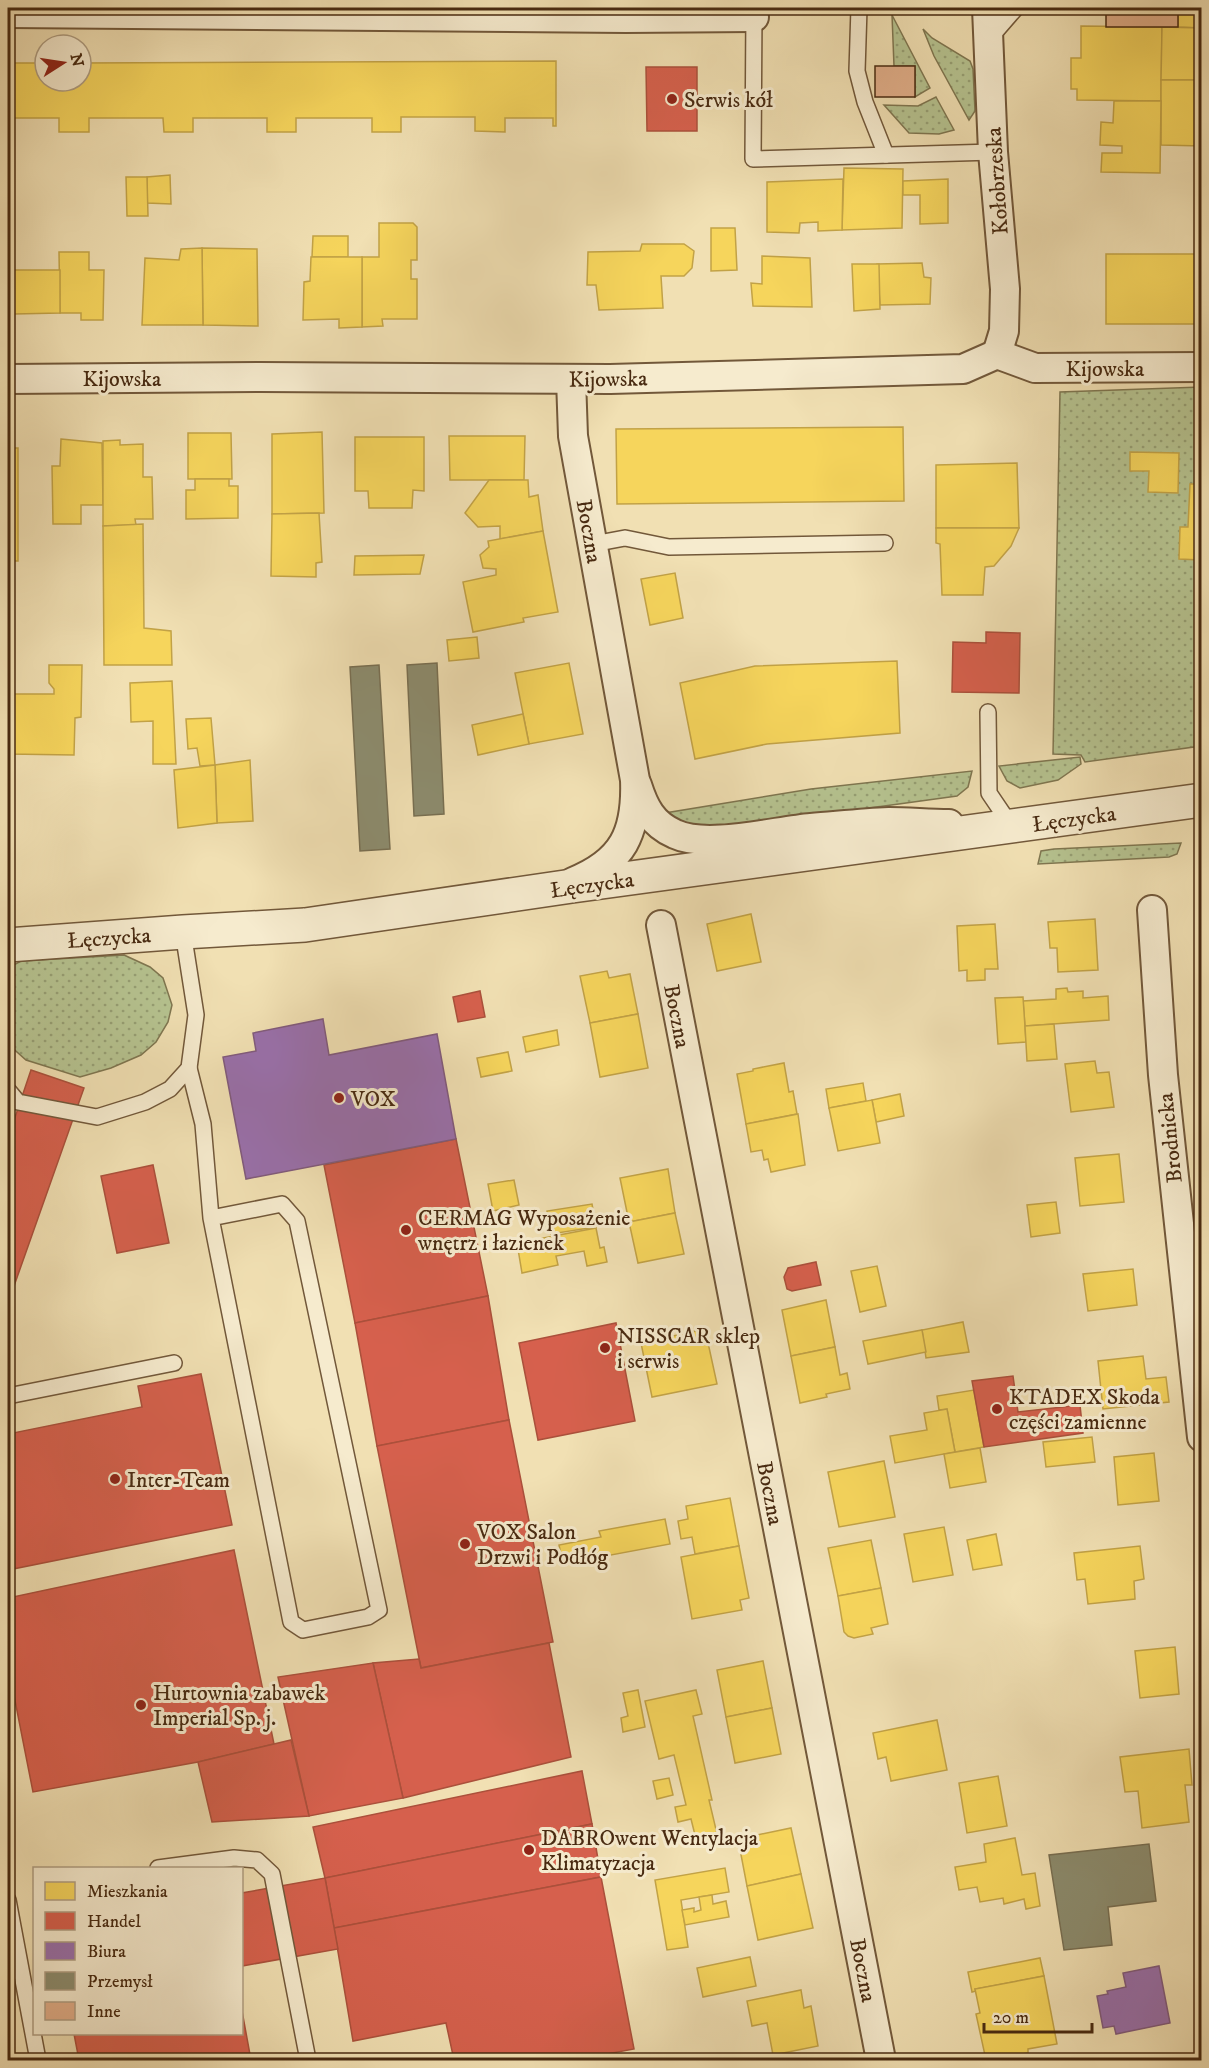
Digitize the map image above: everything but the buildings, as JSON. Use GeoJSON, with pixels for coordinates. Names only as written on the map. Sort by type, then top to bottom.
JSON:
{"type":"FeatureCollection","features":[{"type":"Feature","properties":{"kind":"street","name":"Kołobrzeska"},"geometry":{"type":"LineString","coordinates":[[987,8],[993,152],[1005,289],[1004,332],[997,354]]}},
{"type":"Feature","properties":{"kind":"street"},"geometry":{"type":"LineString","coordinates":[[8,13],[89,10],[754,12]]}},
{"type":"Feature","properties":{"kind":"street","name":"Kijowska"},"geometry":{"type":"LineString","coordinates":[[8,379],[261,377],[571,379],[963,369],[997,354],[1035,368],[1202,367]]}},
{"type":"Feature","properties":{"kind":"street","name":"Boczna"},"geometry":{"type":"LineString","coordinates":[[553,889],[591,875],[608,863],[621,849],[631,830],[635,801],[635,780],[573,436],[571,379]]}},
{"type":"Feature","properties":{"kind":"street"},"geometry":{"type":"LineString","coordinates":[[635,780],[643,805],[651,818],[662,827],[688,838],[706,840],[808,828],[890,822],[1012,827]]}},
{"type":"Feature","properties":{"kind":"street","name":"Łęczycka"},"geometry":{"type":"LineString","coordinates":[[8,945],[183,932],[305,926],[553,889],[1193,803]]}},
{"type":"Feature","properties":{"kind":"street"},"geometry":{"type":"LineString","coordinates":[[631,830],[634,844],[641,858],[651,867],[674,873]]}},
{"type":"Feature","properties":{"kind":"street","name":"Brodnicka"},"geometry":{"type":"LineString","coordinates":[[1152,910],[1162,1075],[1202,1437]]}},
{"type":"Feature","properties":{"kind":"street","name":"Boczna"},"geometry":{"type":"LineString","coordinates":[[661,926],[881,2061]]}},
{"type":"Feature","properties":{"kind":"lane"},"geometry":{"type":"LineString","coordinates":[[859,8],[857,71],[865,102],[886,155]]}},
{"type":"Feature","properties":{"kind":"lane"},"geometry":{"type":"LineString","coordinates":[[989,39],[1016,8]]}},
{"type":"Feature","properties":{"kind":"lane"},"geometry":{"type":"LineString","coordinates":[[754,12],[753,159],[993,152]]}},
{"type":"Feature","properties":{"kind":"lane"},"geometry":{"type":"LineString","coordinates":[[593,544],[625,538],[669,547],[885,543]]}},
{"type":"Feature","properties":{"kind":"lane"},"geometry":{"type":"LineString","coordinates":[[988,712],[988,793],[1012,827]]}},
{"type":"Feature","properties":{"kind":"lane"},"geometry":{"type":"LineString","coordinates":[[183,932],[196,1015],[189,1068],[203,1124],[211,1218],[291,1622],[303,1630],[368,1617],[379,1610],[297,1221],[282,1204],[211,1218]]}},
{"type":"Feature","properties":{"kind":"lane"},"geometry":{"type":"LineString","coordinates":[[8,1090],[18,1102],[97,1117],[145,1102],[170,1089],[189,1068]]}},
{"type":"Feature","properties":{"kind":"lane"},"geometry":{"type":"LineString","coordinates":[[8,1396],[174,1363]]}},
{"type":"Feature","properties":{"kind":"lane"},"geometry":{"type":"LineString","coordinates":[[172,1867],[234,1858],[257,1860],[272,1874],[308,2061]]}},
{"type":"Feature","properties":{"kind":"lane"},"geometry":{"type":"LineString","coordinates":[[8,1900],[33,2034]]}},
{"type":"Feature","properties":{"kind":"lane"},"geometry":{"type":"LineString","coordinates":[[33,2035],[38,2061]]}},
{"type":"Feature","properties":{"kind":"green space"},"geometry":{"type":"Polygon","coordinates":[[[892,15],[930,88],[915,97],[915,66],[894,66],[892,15]]]}},
{"type":"Feature","properties":{"kind":"green space"},"geometry":{"type":"Polygon","coordinates":[[[923,29],[932,38],[970,61],[973,69],[975,111],[969,120],[934,56],[923,29]]]}},
{"type":"Feature","properties":{"kind":"green space"},"geometry":{"type":"Polygon","coordinates":[[[936,97],[954,130],[939,134],[909,133],[884,105],[918,106],[936,97]]]}},
{"type":"Feature","properties":{"kind":"green space"},"geometry":{"type":"Polygon","coordinates":[[[1201,387],[1201,746],[1085,762],[1081,755],[1053,754],[1060,392],[1201,387]]]}},
{"type":"Feature","properties":{"kind":"green space"},"geometry":{"type":"Polygon","coordinates":[[[1080,757],[1081,764],[1058,780],[1020,788],[1007,781],[999,766],[1080,757]]]}},
{"type":"Feature","properties":{"kind":"green space"},"geometry":{"type":"Polygon","coordinates":[[[972,771],[968,787],[957,796],[761,823],[702,829],[688,827],[665,813],[811,789],[972,771]]]}},
{"type":"Feature","properties":{"kind":"green space"},"geometry":{"type":"Polygon","coordinates":[[[1181,843],[1177,854],[1169,857],[1038,864],[1041,851],[1054,849],[1181,843]]]}},
{"type":"Feature","properties":{"kind":"green space"},"geometry":{"type":"Polygon","coordinates":[[[124,955],[150,967],[163,978],[172,1005],[168,1022],[156,1042],[141,1055],[111,1068],[80,1077],[26,1060],[8,1044],[8,968],[21,961],[124,955]]]}},
{"type":"Feature","properties":{"kind":"place","name":"Serwis kół"},"geometry":{"type":"Point","coordinates":[672,99]}},
{"type":"Feature","properties":{"kind":"place","name":"VOX"},"geometry":{"type":"Point","coordinates":[339,1098]}},
{"type":"Feature","properties":{"kind":"place","name":"CERMAG Wyposażenie wnętrz i łazienek"},"geometry":{"type":"Point","coordinates":[406,1230]}},
{"type":"Feature","properties":{"kind":"place","name":"NISSCAR sklep i serwis"},"geometry":{"type":"Point","coordinates":[605,1348]}},
{"type":"Feature","properties":{"kind":"place","name":"KTADEX Skoda części zamienne"},"geometry":{"type":"Point","coordinates":[997,1409]}},
{"type":"Feature","properties":{"kind":"place","name":"Inter-Team"},"geometry":{"type":"Point","coordinates":[115,1479]}},
{"type":"Feature","properties":{"kind":"place","name":"VOX Salon Drzwi i Podłóg"},"geometry":{"type":"Point","coordinates":[465,1544]}},
{"type":"Feature","properties":{"kind":"place","name":"Hurtownia zabawek Imperial Sp. j."},"geometry":{"type":"Point","coordinates":[141,1705]}},
{"type":"Feature","properties":{"kind":"place","name":"DABROwent Wentylacja Klimatyzacja"},"geometry":{"type":"Point","coordinates":[529,1850]}}]}
